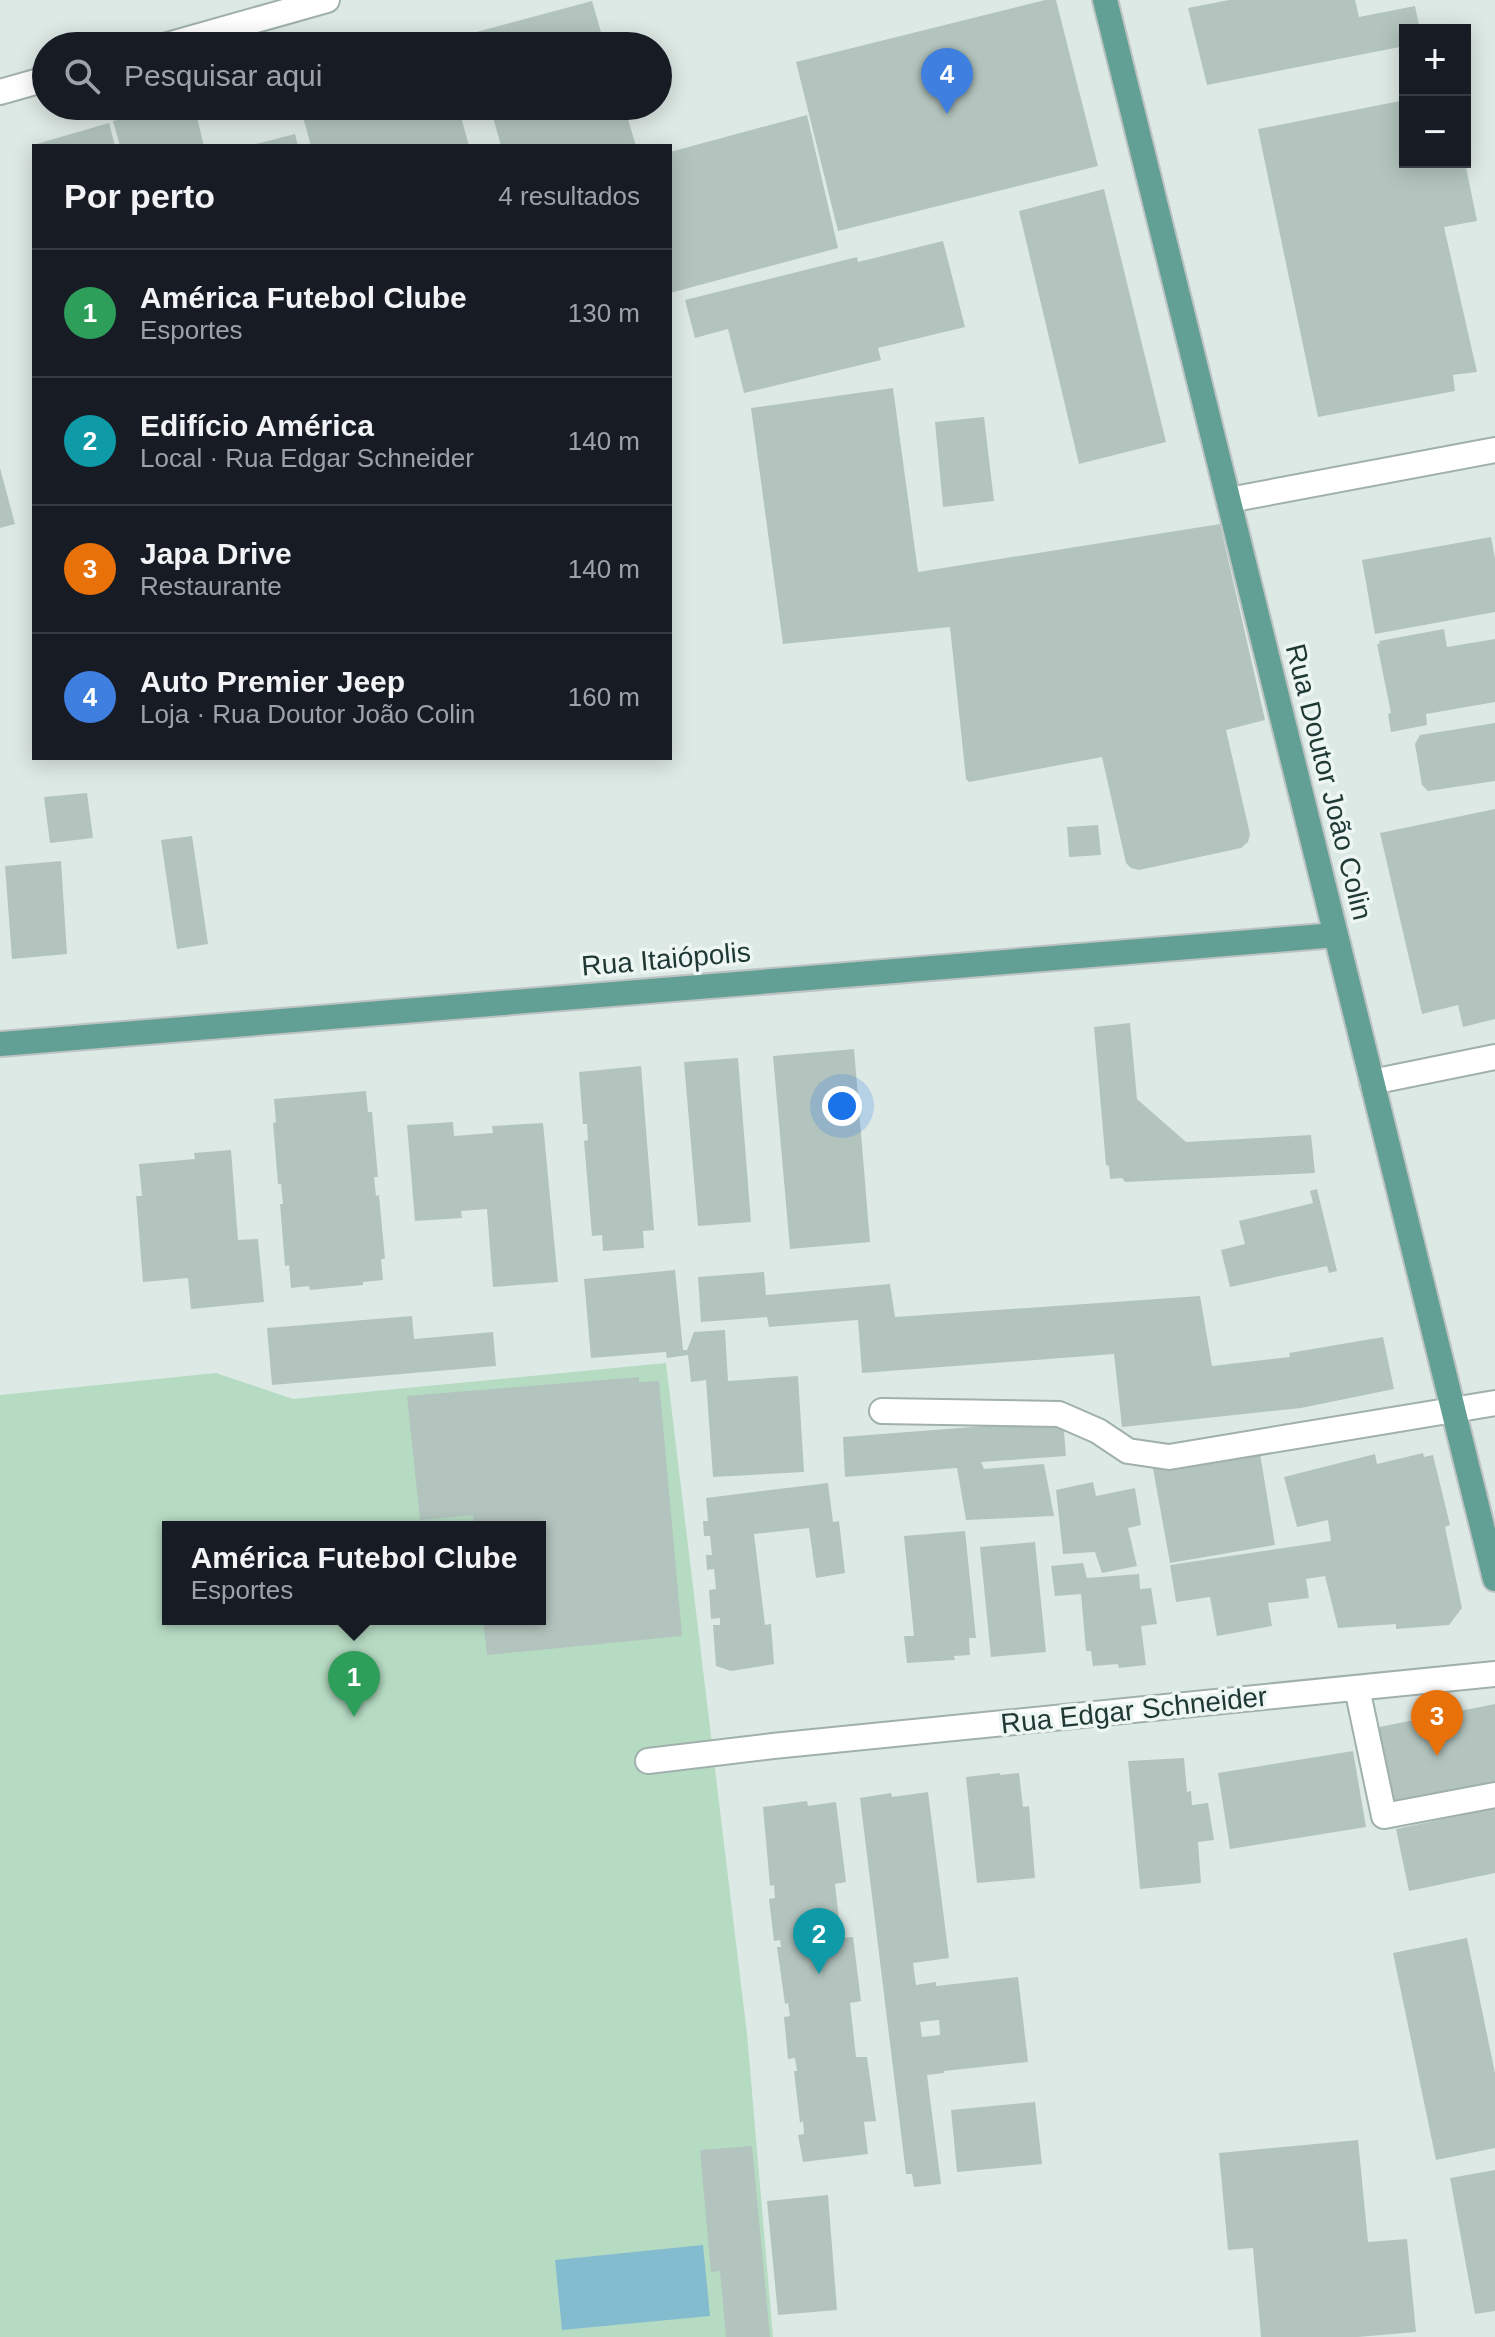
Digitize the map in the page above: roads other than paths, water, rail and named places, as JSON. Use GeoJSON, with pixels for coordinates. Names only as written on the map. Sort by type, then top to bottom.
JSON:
{"type":"FeatureCollection","features":[{"type":"Feature","properties":{"kind":"main road","name":"Rua Doutor João Colin"},"geometry":{"type":"LineString","coordinates":[[1105,0],[1495,1579]]}},
{"type":"Feature","properties":{"kind":"main road","name":"Rua Itaiópolis"},"geometry":{"type":"LineString","coordinates":[[0,1044],[1336,935]]}},
{"type":"Feature","properties":{"kind":"street"},"geometry":{"type":"LineString","coordinates":[[214,32],[327,0]]}},
{"type":"Feature","properties":{"kind":"street"},"geometry":{"type":"LineString","coordinates":[[0,92],[32,83]]}},
{"type":"Feature","properties":{"kind":"street"},"geometry":{"type":"LineString","coordinates":[[1229,500],[1495,450]]}},
{"type":"Feature","properties":{"kind":"street"},"geometry":{"type":"LineString","coordinates":[[1372,1082],[1495,1057]]}},
{"type":"Feature","properties":{"kind":"street"},"geometry":{"type":"LineString","coordinates":[[882,1411],[1059,1414],[1098,1431],[1128,1451],[1169,1457],[1495,1403]]}},
{"type":"Feature","properties":{"kind":"street","name":"Rua Edgar Schneider"},"geometry":{"type":"LineString","coordinates":[[648,1761],[1495,1674]]}},
{"type":"Feature","properties":{"kind":"street"},"geometry":{"type":"LineString","coordinates":[[1357,1688],[1384,1816],[1495,1795]]}},
{"type":"Feature","properties":{"kind":"water"},"geometry":{"type":"Polygon","coordinates":[[[703,2245],[710,2316],[562,2330],[555,2260],[703,2245]]]}},
{"type":"Feature","properties":{"kind":"place","name":"Auto Premier Jeep"},"geometry":{"type":"Point","coordinates":[947,114]}},
{"type":"Feature","properties":{"kind":"place","name":"América Futebol Clube"},"geometry":{"type":"Point","coordinates":[354,1717]}},
{"type":"Feature","properties":{"kind":"place","name":"Japa Drive"},"geometry":{"type":"Point","coordinates":[1437,1756]}},
{"type":"Feature","properties":{"kind":"place","name":"Edifício América"},"geometry":{"type":"Point","coordinates":[819,1974]}}]}
